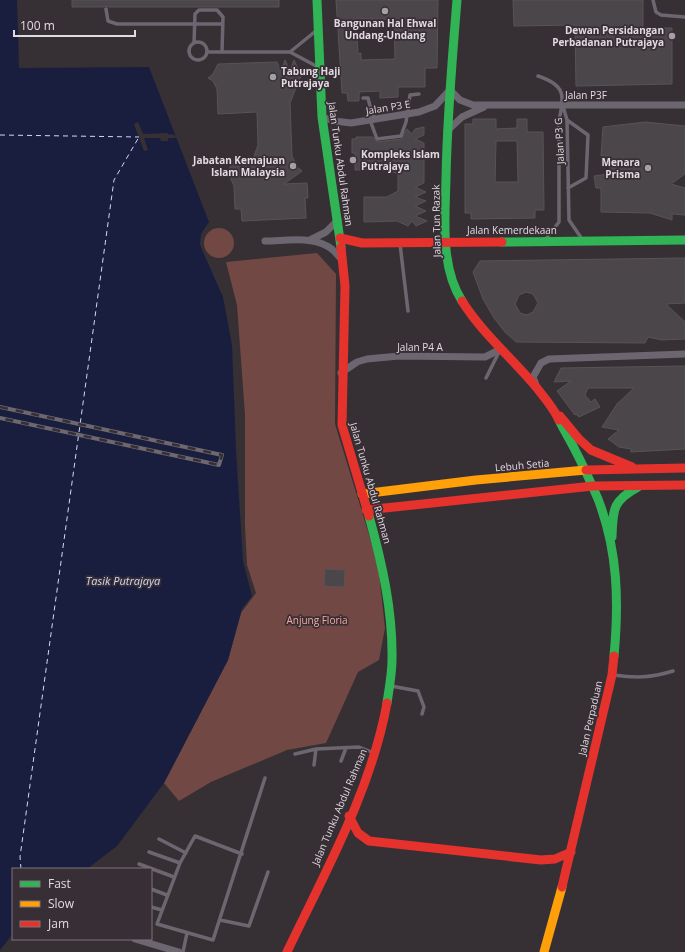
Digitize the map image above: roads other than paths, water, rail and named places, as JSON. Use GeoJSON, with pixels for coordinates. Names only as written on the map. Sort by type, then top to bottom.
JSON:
{"type":"FeatureCollection","features":[{"type":"Feature","properties":{"kind":"street","name":"Jalan Tunku Abdul Rahman"},"geometry":{"type":"LineString","coordinates":[[287,952],[349,816],[374,753],[391,686],[393,651],[391,620],[378,548],[342,425],[341,373],[345,286],[344,261],[322,117],[317,0]]}},
{"type":"Feature","properties":{"kind":"street","name":"Jalan Tun Razak"},"geometry":{"type":"LineString","coordinates":[[457,0],[447,132],[445,241],[450,270],[458,295],[474,320],[554,409],[563,430],[576,451],[593,486]]}},
{"type":"Feature","properties":{"kind":"street","name":"Jalan P3F"},"geometry":{"type":"LineString","coordinates":[[450,90],[467,104],[486,106],[685,105]]}},
{"type":"Feature","properties":{"kind":"street","name":"Jalan P3 E"},"geometry":{"type":"LineString","coordinates":[[322,117],[334,121],[351,123],[407,114],[435,106],[450,90]]}},
{"type":"Feature","properties":{"kind":"street","name":"Jalan P3F"},"geometry":{"type":"LineString","coordinates":[[447,132],[454,122],[486,106]]}},
{"type":"Feature","properties":{"kind":"street"},"geometry":{"type":"LineString","coordinates":[[310,240],[326,232],[338,220]]}},
{"type":"Feature","properties":{"kind":"street","name":"Jalan Kemerdekaan"},"geometry":{"type":"LineString","coordinates":[[340,238],[362,243],[445,241],[685,240]]}},
{"type":"Feature","properties":{"kind":"street"},"geometry":{"type":"LineString","coordinates":[[265,240],[310,240],[327,246],[344,261]]}},
{"type":"Feature","properties":{"kind":"street","name":"Jalan P4 A"},"geometry":{"type":"LineString","coordinates":[[341,373],[357,362],[367,359],[399,356],[485,357],[501,349]]}},
{"type":"Feature","properties":{"kind":"street"},"geometry":{"type":"LineString","coordinates":[[538,390],[533,377],[541,363],[549,358],[685,354]]}},
{"type":"Feature","properties":{"kind":"street"},"geometry":{"type":"LineString","coordinates":[[554,409],[579,439],[591,450],[637,469]]}},
{"type":"Feature","properties":{"kind":"street","name":"Lebuh Setia"},"geometry":{"type":"LineString","coordinates":[[362,494],[476,480],[586,470],[685,468]]}},
{"type":"Feature","properties":{"kind":"street"},"geometry":{"type":"LineString","coordinates":[[366,510],[593,486],[685,485]]}},
{"type":"Feature","properties":{"kind":"street","name":"Jalan Perpaduan"},"geometry":{"type":"LineString","coordinates":[[544,952],[571,852],[612,674],[617,621],[616,579],[612,543],[593,486]]}},
{"type":"Feature","properties":{"kind":"street"},"geometry":{"type":"LineString","coordinates":[[612,543],[612,514],[615,503],[627,492],[641,486]]}},
{"type":"Feature","properties":{"kind":"street"},"geometry":{"type":"LineString","coordinates":[[349,816],[358,833],[368,841],[541,860],[555,859],[571,852]]}},
{"type":"Feature","properties":{"kind":"street"},"geometry":{"type":"LineString","coordinates":[[138,940],[179,952]]}},
{"type":"Feature","properties":{"kind":"lane"},"geometry":{"type":"LineString","coordinates":[[653,0],[656,12],[661,15],[685,17]]}},
{"type":"Feature","properties":{"kind":"lane"},"geometry":{"type":"LineString","coordinates":[[106,9],[108,21],[117,24],[222,24]]}},
{"type":"Feature","properties":{"kind":"lane"},"geometry":{"type":"LineString","coordinates":[[194,43],[193,24],[196,12],[212,9],[217,10],[222,14],[222,52]]}},
{"type":"Feature","properties":{"kind":"lane"},"geometry":{"type":"LineString","coordinates":[[290,52],[318,30]]}},
{"type":"Feature","properties":{"kind":"lane"},"geometry":{"type":"LineString","coordinates":[[201,42],[207,52],[203,58],[196,60],[192,59],[190,56],[189,48],[194,43],[201,42]]}},
{"type":"Feature","properties":{"kind":"lane"},"geometry":{"type":"LineString","coordinates":[[207,52],[290,52],[319,67]]}},
{"type":"Feature","properties":{"kind":"lane"},"geometry":{"type":"LineString","coordinates":[[538,76],[546,79],[562,92],[563,105]]}},
{"type":"Feature","properties":{"kind":"lane"},"geometry":{"type":"LineString","coordinates":[[363,98],[368,98],[376,139],[401,136],[410,95],[419,94]]}},
{"type":"Feature","properties":{"kind":"lane","name":"Jalan P3 G"},"geometry":{"type":"LineString","coordinates":[[563,105],[568,120],[569,220],[583,241]]}},
{"type":"Feature","properties":{"kind":"lane","name":"Jalan P3 G"},"geometry":{"type":"LineString","coordinates":[[545,241],[559,222],[558,120],[563,105]]}},
{"type":"Feature","properties":{"kind":"lane"},"geometry":{"type":"LineString","coordinates":[[568,120],[588,135],[586,178],[568,188]]}},
{"type":"Feature","properties":{"kind":"lane"},"geometry":{"type":"LineString","coordinates":[[400,242],[408,311]]}},
{"type":"Feature","properties":{"kind":"lane"},"geometry":{"type":"LineString","coordinates":[[486,378],[501,349]]}},
{"type":"Feature","properties":{"kind":"lane"},"geometry":{"type":"LineString","coordinates":[[612,674],[636,678],[654,677],[673,671]]}},
{"type":"Feature","properties":{"kind":"lane"},"geometry":{"type":"LineString","coordinates":[[391,686],[418,691],[424,707],[422,714]]}},
{"type":"Feature","properties":{"kind":"lane"},"geometry":{"type":"LineString","coordinates":[[295,754],[316,749],[359,747],[374,753]]}},
{"type":"Feature","properties":{"kind":"lane"},"geometry":{"type":"LineString","coordinates":[[341,761],[346,748]]}},
{"type":"Feature","properties":{"kind":"lane"},"geometry":{"type":"LineString","coordinates":[[314,765],[316,749]]}},
{"type":"Feature","properties":{"kind":"lane"},"geometry":{"type":"LineString","coordinates":[[242,854],[195,836],[180,863],[157,924],[213,940],[242,854],[266,778]]}},
{"type":"Feature","properties":{"kind":"lane"},"geometry":{"type":"LineString","coordinates":[[159,839],[186,853]]}},
{"type":"Feature","properties":{"kind":"lane"},"geometry":{"type":"LineString","coordinates":[[149,852],[180,863]]}},
{"type":"Feature","properties":{"kind":"lane"},"geometry":{"type":"LineString","coordinates":[[139,864],[150,868]]}},
{"type":"Feature","properties":{"kind":"lane"},"geometry":{"type":"LineString","coordinates":[[152,869],[174,877]]}},
{"type":"Feature","properties":{"kind":"lane"},"geometry":{"type":"LineString","coordinates":[[220,920],[249,926],[268,872]]}},
{"type":"Feature","properties":{"kind":"lane"},"geometry":{"type":"LineString","coordinates":[[152,889],[167,895]]}},
{"type":"Feature","properties":{"kind":"lane"},"geometry":{"type":"LineString","coordinates":[[152,907],[162,910]]}},
{"type":"Feature","properties":{"kind":"lane"},"geometry":{"type":"LineString","coordinates":[[184,952],[187,933]]}},
{"type":"Feature","properties":{"kind":"water","name":"Tasik Putrajaya"},"geometry":{"type":"Polygon","coordinates":[[[0,0],[17,0],[19,68],[149,67],[209,222],[201,234],[200,245],[223,297],[232,345],[236,450],[243,561],[252,596],[242,609],[228,660],[164,783],[117,846],[88,868],[12,868],[12,935],[0,950],[0,0]]]}},
{"type":"Feature","properties":{"kind":"railway"},"geometry":{"type":"LineString","coordinates":[[0,407],[222,455],[219,465],[0,418]]}},
{"type":"Feature","properties":{"kind":"place","name":"Bangunan Hal Ehwal Undang-Undang"},"geometry":{"type":"Point","coordinates":[385,11]}},
{"type":"Feature","properties":{"kind":"place","name":"Dewan Persidangan Perbadanan Putrajaya"},"geometry":{"type":"Point","coordinates":[672,36]}},
{"type":"Feature","properties":{"kind":"place","name":"Tabung Haji Putrajaya"},"geometry":{"type":"Point","coordinates":[273,77]}},
{"type":"Feature","properties":{"kind":"place","name":"Kompleks Islam Putrajaya"},"geometry":{"type":"Point","coordinates":[353,160]}},
{"type":"Feature","properties":{"kind":"place","name":"Jabatan Kemajuan Islam Malaysia"},"geometry":{"type":"Point","coordinates":[293,166]}},
{"type":"Feature","properties":{"kind":"place","name":"Menara Prisma"},"geometry":{"type":"Point","coordinates":[648,168]}},
{"type":"Feature","properties":{"kind":"park label","name":"Anjung Floria"},"geometry":{"type":"Point","coordinates":[317,620]}}]}
